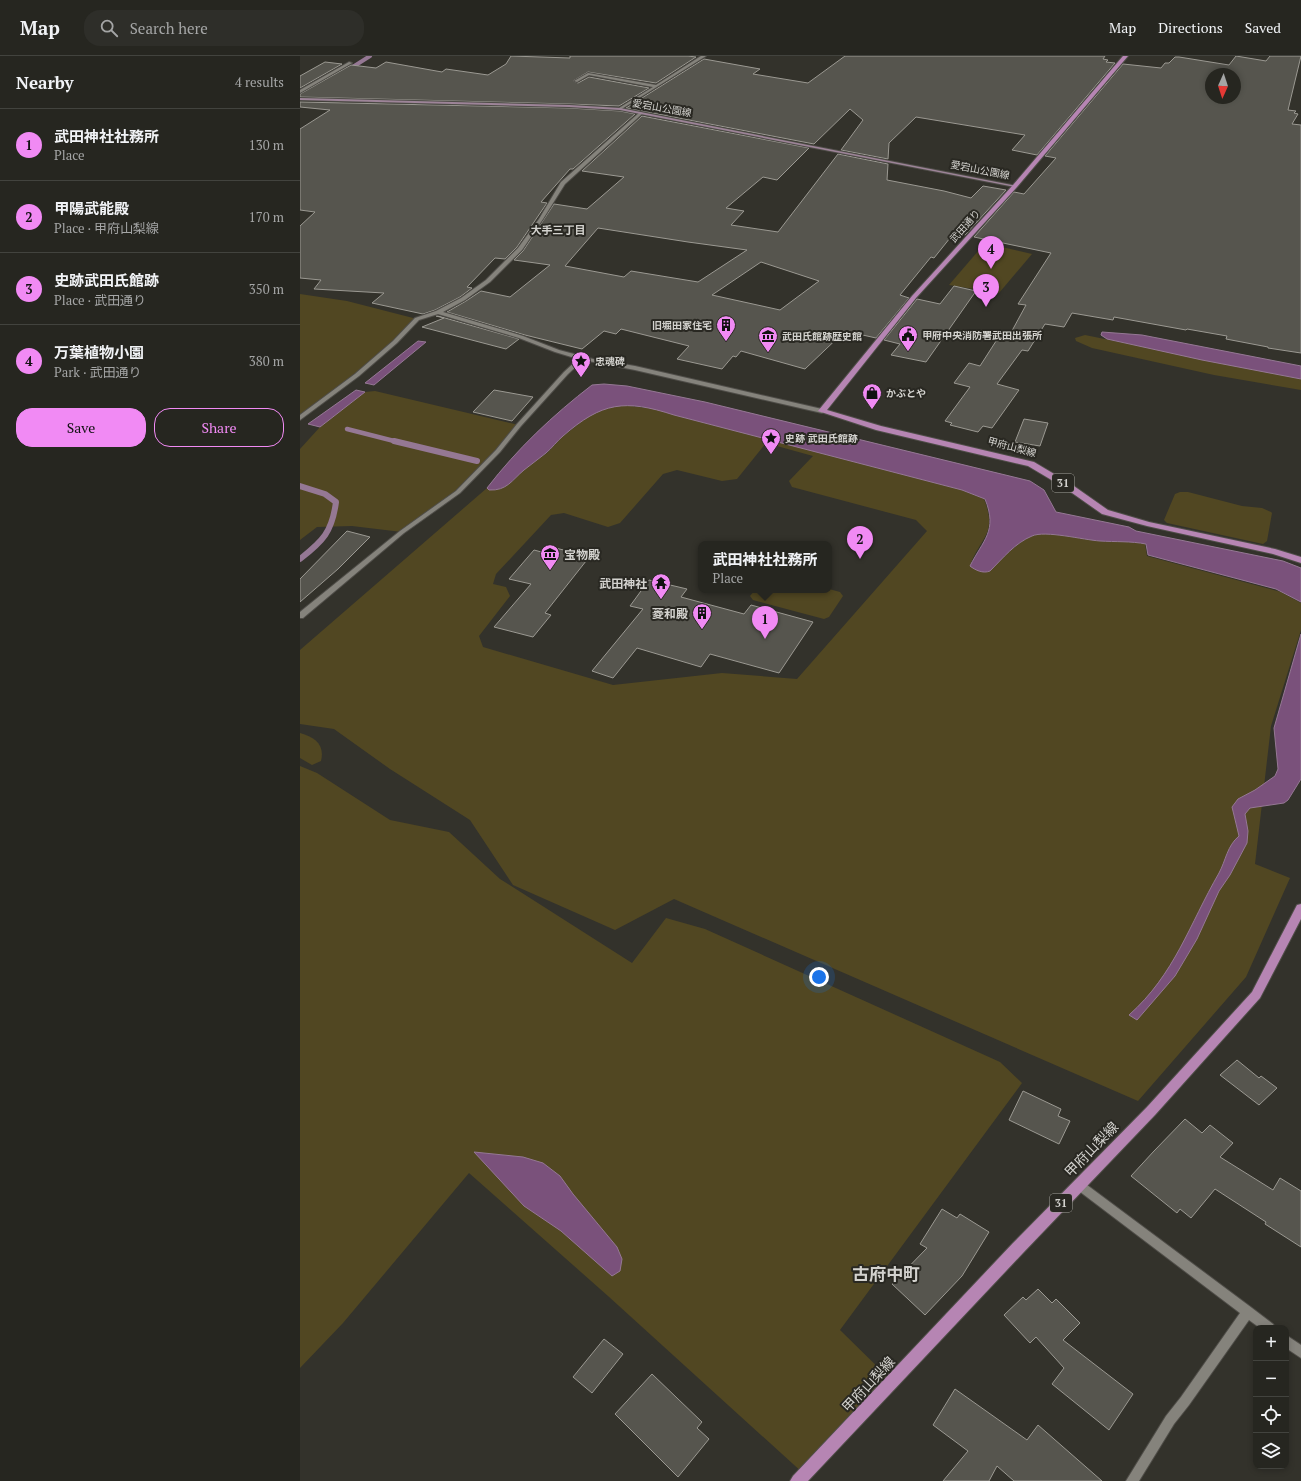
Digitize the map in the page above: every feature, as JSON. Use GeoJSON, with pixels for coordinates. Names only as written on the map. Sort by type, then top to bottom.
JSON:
{"type":"FeatureCollection","features":[{"type":"Feature","properties":{"kind":"main road","name":"武田通り"},"geometry":{"type":"LineString","coordinates":[[822,411],[914,296],[1015,186],[1126,56]]}},
{"type":"Feature","properties":{"kind":"main road","name":"愛宕山公園線"},"geometry":{"type":"LineString","coordinates":[[300,99],[569,106],[620,109],[1015,186]]}},
{"type":"Feature","properties":{"kind":"main road","name":"甲府山梨線"},"geometry":{"type":"LineString","coordinates":[[822,411],[879,428],[1031,464],[1068,486],[1105,512],[1147,524],[1275,552],[1301,560]]}},
{"type":"Feature","properties":{"kind":"main road","name":"甲府山梨線"},"geometry":{"type":"LineString","coordinates":[[798,1481],[1151,1111],[1256,995],[1301,908]]}},
{"type":"Feature","properties":{"kind":"street"},"geometry":{"type":"LineString","coordinates":[[620,109],[704,56]]}},
{"type":"Feature","properties":{"kind":"street"},"geometry":{"type":"LineString","coordinates":[[300,92],[350,63]]}},
{"type":"Feature","properties":{"kind":"street"},"geometry":{"type":"LineString","coordinates":[[576,81],[588,74],[656,86]]}},
{"type":"Feature","properties":{"kind":"street"},"geometry":{"type":"LineString","coordinates":[[300,418],[357,375],[395,342],[417,319],[438,312],[463,299],[488,281],[520,250],[563,182],[641,112]]}},
{"type":"Feature","properties":{"kind":"street"},"geometry":{"type":"LineString","coordinates":[[438,312],[521,337],[557,351],[592,361],[635,368],[822,411]]}},
{"type":"Feature","properties":{"kind":"street"},"geometry":{"type":"LineString","coordinates":[[300,616],[402,532],[458,492],[498,451],[566,373],[582,358]]}},
{"type":"Feature","properties":{"kind":"street"},"geometry":{"type":"LineString","coordinates":[[1079,1185],[1265,1325]]}},
{"type":"Feature","properties":{"kind":"street"},"geometry":{"type":"LineString","coordinates":[[1132,1481],[1170,1420],[1248,1312]]}},
{"type":"Feature","properties":{"kind":"street"},"geometry":{"type":"LineString","coordinates":[[1289,1343],[1301,1352]]}},
{"type":"Feature","properties":{"kind":"shaded area"},"geometry":{"type":"Polygon","coordinates":[[[985,243],[1032,254],[999,293],[949,285],[985,243]]]}},
{"type":"Feature","properties":{"kind":"shaded area"},"geometry":{"type":"Polygon","coordinates":[[[300,294],[347,301],[417,319],[357,375],[300,418],[300,294]]]}},
{"type":"Feature","properties":{"kind":"shaded area"},"geometry":{"type":"Polygon","coordinates":[[[1102,332],[1142,335],[1301,366],[1301,379],[1202,360],[1107,339],[1101,335],[1102,332]]]}},
{"type":"Feature","properties":{"kind":"shaded area"},"geometry":{"type":"Polygon","coordinates":[[[1085,335],[1301,379],[1301,390],[1214,375],[1092,348],[1076,341],[1075,338],[1085,335]]]}},
{"type":"Feature","properties":{"kind":"shaded area"},"geometry":{"type":"Polygon","coordinates":[[[418,341],[426,342],[374,385],[365,383],[418,341]]]}},
{"type":"Feature","properties":{"kind":"shaded area"},"geometry":{"type":"Polygon","coordinates":[[[604,384],[627,386],[705,402],[1030,481],[1044,490],[1056,512],[1129,527],[1136,531],[1283,561],[1301,568],[1301,602],[1276,589],[1148,555],[1146,544],[1100,541],[1046,534],[1038,534],[1026,539],[1015,547],[990,571],[979,571],[970,566],[984,542],[989,527],[989,510],[985,499],[962,490],[641,407],[615,407],[602,410],[590,416],[563,436],[546,453],[505,487],[495,490],[489,490],[487,488],[523,446],[563,408],[592,385],[604,384]]]}},
{"type":"Feature","properties":{"kind":"shaded area"},"geometry":{"type":"Polygon","coordinates":[[[356,390],[365,392],[320,427],[308,424],[356,390]]]}},
{"type":"Feature","properties":{"kind":"shaded area"},"geometry":{"type":"Polygon","coordinates":[[[375,391],[519,425],[498,451],[458,492],[402,532],[352,526],[317,527],[300,540],[300,449],[320,427],[365,392],[375,391]]]}},
{"type":"Feature","properties":{"kind":"shaded area"},"geometry":{"type":"Polygon","coordinates":[[[623,405],[655,409],[962,490],[984,499],[988,511],[988,528],[970,566],[990,571],[1020,543],[1038,534],[1099,541],[1134,542],[1145,544],[1147,556],[1281,592],[1301,603],[1301,630],[1271,726],[1255,864],[1290,878],[1246,977],[1138,1101],[674,899],[615,930],[513,885],[470,820],[390,769],[334,729],[300,724],[300,650],[487,488],[489,490],[513,481],[523,470],[547,453],[562,437],[591,414],[607,407],[623,405]]]}},
{"type":"Feature","properties":{"kind":"shaded area"},"geometry":{"type":"Polygon","coordinates":[[[1180,492],[1188,492],[1242,506],[1262,508],[1271,512],[1267,541],[1263,544],[1167,523],[1164,520],[1175,494],[1180,492]]]}},
{"type":"Feature","properties":{"kind":"shaded area"},"geometry":{"type":"Polygon","coordinates":[[[832,590],[840,592],[843,596],[829,617],[824,619],[753,600],[750,596],[752,593],[832,593],[832,590]]]}},
{"type":"Feature","properties":{"kind":"shaded area"},"geometry":{"type":"Polygon","coordinates":[[[1301,634],[1301,779],[1288,800],[1284,803],[1250,808],[1245,814],[1248,831],[1247,843],[1230,875],[1219,891],[1197,939],[1175,976],[1137,1020],[1129,1015],[1145,999],[1170,966],[1219,873],[1229,849],[1239,836],[1232,807],[1238,799],[1255,790],[1275,776],[1278,769],[1274,728],[1301,634]]]}},
{"type":"Feature","properties":{"kind":"shaded area"},"geometry":{"type":"Polygon","coordinates":[[[300,733],[318,742],[322,750],[321,761],[312,765],[300,758],[300,733]]]}},
{"type":"Feature","properties":{"kind":"shaded area"},"geometry":{"type":"Polygon","coordinates":[[[300,766],[317,773],[390,820],[449,832],[500,879],[632,963],[666,918],[705,929],[1000,1062],[1022,1083],[840,1330],[892,1381],[804,1474],[608,1296],[469,1173],[343,1323],[300,1368],[300,766]]]}},
{"type":"Feature","properties":{"kind":"shaded area"},"geometry":{"type":"Polygon","coordinates":[[[474,1152],[523,1157],[543,1163],[560,1176],[617,1247],[622,1259],[620,1271],[612,1276],[561,1231],[524,1206],[474,1152]]]}},
{"type":"Feature","properties":{"kind":"building"},"geometry":{"type":"Polygon","coordinates":[[[511,56],[570,58],[570,56],[696,57],[656,83],[588,72],[573,81],[578,83],[589,77],[649,88],[619,106],[300,97],[300,94],[351,65],[376,68],[386,62],[442,72],[446,69],[488,75],[506,64],[511,56]]]}},
{"type":"Feature","properties":{"kind":"building"},"geometry":{"type":"Polygon","coordinates":[[[845,56],[1105,56],[1103,59],[1108,60],[1106,62],[1115,63],[1037,155],[1012,150],[1025,135],[916,117],[889,143],[888,159],[841,150],[863,120],[850,109],[814,144],[626,108],[704,59],[760,69],[753,74],[808,83],[845,56]]]}},
{"type":"Feature","properties":{"kind":"building"},"geometry":{"type":"Polygon","coordinates":[[[1236,56],[1266,61],[1270,56],[1301,56],[1288,110],[1296,111],[1294,113],[1298,114],[1292,124],[1301,125],[1301,353],[1268,348],[1226,339],[1227,336],[1187,329],[1114,317],[1113,320],[1072,313],[1064,327],[1045,324],[1028,351],[1022,350],[997,384],[1019,390],[992,428],[983,426],[978,432],[950,425],[952,423],[945,421],[970,387],[954,383],[969,363],[980,366],[998,338],[1007,340],[1026,305],[1018,304],[1051,253],[974,237],[1014,192],[1024,194],[1056,158],[1045,156],[1123,64],[1161,68],[1165,63],[1169,63],[1175,57],[1229,65],[1236,56]]]}},
{"type":"Feature","properties":{"kind":"building"},"geometry":{"type":"Polygon","coordinates":[[[325,62],[342,64],[300,88],[300,76],[325,62]]]}},
{"type":"Feature","properties":{"kind":"building"},"geometry":{"type":"Polygon","coordinates":[[[300,102],[569,108],[620,111],[635,114],[573,169],[570,169],[541,202],[547,203],[517,247],[505,259],[495,258],[467,287],[472,288],[460,297],[435,310],[423,314],[372,303],[384,293],[314,289],[321,280],[300,278],[300,226],[315,212],[300,210],[300,129],[330,110],[300,107],[300,102]]]}},
{"type":"Feature","properties":{"kind":"building"},"geometry":{"type":"Polygon","coordinates":[[[642,116],[809,148],[777,180],[763,177],[726,208],[744,211],[731,225],[778,232],[838,154],[888,164],[887,180],[971,198],[983,186],[1006,190],[965,235],[954,233],[934,258],[931,257],[900,295],[909,298],[876,338],[845,331],[805,369],[741,351],[736,357],[733,356],[722,369],[677,359],[689,346],[621,329],[616,334],[604,331],[582,349],[525,335],[447,312],[481,291],[510,297],[550,265],[514,260],[523,251],[554,204],[587,209],[624,177],[582,171],[642,116]],[[598,228],[565,266],[624,277],[631,271],[698,282],[747,250],[688,242],[598,228]],[[761,262],[712,295],[780,310],[819,281],[761,262]]]}},
{"type":"Feature","properties":{"kind":"building"},"geometry":{"type":"Polygon","coordinates":[[[954,286],[976,291],[926,362],[891,355],[900,344],[884,340],[917,299],[940,304],[954,286]]]}},
{"type":"Feature","properties":{"kind":"building"},"geometry":{"type":"Polygon","coordinates":[[[436,316],[438,316],[519,339],[506,349],[422,327],[444,318],[436,316]]]}},
{"type":"Feature","properties":{"kind":"building"},"geometry":{"type":"Polygon","coordinates":[[[494,390],[533,397],[512,421],[473,412],[494,390]]]}},
{"type":"Feature","properties":{"kind":"building"},"geometry":{"type":"Polygon","coordinates":[[[1024,419],[1048,423],[1040,446],[1015,442],[1024,419]]]}},
{"type":"Feature","properties":{"kind":"building"},"geometry":{"type":"Polygon","coordinates":[[[347,531],[370,537],[338,569],[300,602],[300,579],[347,531]]]}},
{"type":"Feature","properties":{"kind":"building"},"geometry":{"type":"Polygon","coordinates":[[[555,548],[590,556],[545,613],[551,615],[533,637],[494,627],[531,584],[509,579],[534,550],[549,554],[555,548]]]}},
{"type":"Feature","properties":{"kind":"building"},"geometry":{"type":"Polygon","coordinates":[[[649,580],[687,589],[681,597],[744,614],[751,605],[813,622],[779,673],[710,654],[701,667],[637,648],[613,678],[592,671],[643,609],[630,606],[649,580]]]}},
{"type":"Feature","properties":{"kind":"building"},"geometry":{"type":"Polygon","coordinates":[[[1237,1060],[1259,1078],[1261,1076],[1277,1088],[1259,1105],[1220,1075],[1237,1060]]]}},
{"type":"Feature","properties":{"kind":"building"},"geometry":{"type":"Polygon","coordinates":[[[1023,1091],[1061,1109],[1058,1116],[1070,1121],[1059,1144],[1009,1120],[1023,1091]]]}},
{"type":"Feature","properties":{"kind":"building"},"geometry":{"type":"Polygon","coordinates":[[[1185,1119],[1202,1133],[1210,1125],[1233,1143],[1220,1157],[1273,1190],[1280,1178],[1301,1191],[1301,1247],[1215,1189],[1191,1218],[1180,1209],[1177,1213],[1131,1176],[1185,1119]]]}},
{"type":"Feature","properties":{"kind":"building"},"geometry":{"type":"Polygon","coordinates":[[[942,1209],[957,1218],[960,1214],[989,1232],[962,1276],[925,1315],[892,1284],[927,1248],[920,1244],[942,1209]]]}},
{"type":"Feature","properties":{"kind":"building"},"geometry":{"type":"Polygon","coordinates":[[[1038,1289],[1052,1303],[1056,1299],[1080,1323],[1063,1340],[1133,1394],[1109,1430],[1052,1384],[1064,1368],[1036,1337],[1030,1343],[1004,1315],[1023,1297],[1026,1300],[1038,1289]]]}},
{"type":"Feature","properties":{"kind":"building"},"geometry":{"type":"Polygon","coordinates":[[[604,1339],[623,1354],[592,1393],[573,1377],[604,1339]]]}},
{"type":"Feature","properties":{"kind":"building"},"geometry":{"type":"Polygon","coordinates":[[[652,1374],[702,1422],[697,1428],[709,1439],[678,1477],[615,1414],[652,1374]]]}},
{"type":"Feature","properties":{"kind":"building"},"geometry":{"type":"Polygon","coordinates":[[[955,1389],[1027,1440],[1038,1425],[1102,1481],[1014,1481],[997,1466],[989,1481],[943,1481],[968,1451],[933,1425],[955,1389]]]}},
{"type":"Feature","properties":{"kind":"waterway"},"geometry":{"type":"LineString","coordinates":[[348,70],[370,56]]}},
{"type":"Feature","properties":{"kind":"waterway"},"geometry":{"type":"LineString","coordinates":[[347,429],[395,441]]}},
{"type":"Feature","properties":{"kind":"waterway"},"geometry":{"type":"LineString","coordinates":[[395,441],[477,461]]}},
{"type":"Feature","properties":{"kind":"waterway"},"geometry":{"type":"LineString","coordinates":[[300,486],[325,494],[336,502],[332,521],[325,535],[315,547],[300,559]]}},
{"type":"Feature","properties":{"kind":"place","name":"万葉植物小園"},"geometry":{"type":"Point","coordinates":[991,269]}},
{"type":"Feature","properties":{"kind":"place","name":"史跡武田氏館跡"},"geometry":{"type":"Point","coordinates":[986,307]}},
{"type":"Feature","properties":{"kind":"place","name":"旧堀田家住宅"},"geometry":{"type":"Point","coordinates":[726,342]}},
{"type":"Feature","properties":{"kind":"place","name":"甲府中央消防署武田出張所"},"geometry":{"type":"Point","coordinates":[908,352]}},
{"type":"Feature","properties":{"kind":"place","name":"武田氏館跡歴史館"},"geometry":{"type":"Point","coordinates":[768,353]}},
{"type":"Feature","properties":{"kind":"place","name":"忠魂碑"},"geometry":{"type":"Point","coordinates":[581,378]}},
{"type":"Feature","properties":{"kind":"place","name":"かぶとや"},"geometry":{"type":"Point","coordinates":[872,410]}},
{"type":"Feature","properties":{"kind":"place","name":"史跡 武田氏館跡"},"geometry":{"type":"Point","coordinates":[771,455]}},
{"type":"Feature","properties":{"kind":"place","name":"甲陽武能殿"},"geometry":{"type":"Point","coordinates":[860,559]}},
{"type":"Feature","properties":{"kind":"place","name":"宝物殿"},"geometry":{"type":"Point","coordinates":[550,571]}},
{"type":"Feature","properties":{"kind":"place","name":"武田神社"},"geometry":{"type":"Point","coordinates":[661,600]}},
{"type":"Feature","properties":{"kind":"place","name":"菱和殿"},"geometry":{"type":"Point","coordinates":[702,630]}},
{"type":"Feature","properties":{"kind":"place","name":"武田神社社務所"},"geometry":{"type":"Point","coordinates":[765,639]}},
{"type":"Feature","properties":{"kind":"district","name":"大手三丁目"},"geometry":{"type":"Point","coordinates":[558,230]}},
{"type":"Feature","properties":{"kind":"district","name":"古府中町"},"geometry":{"type":"Point","coordinates":[886,1273]}}]}
